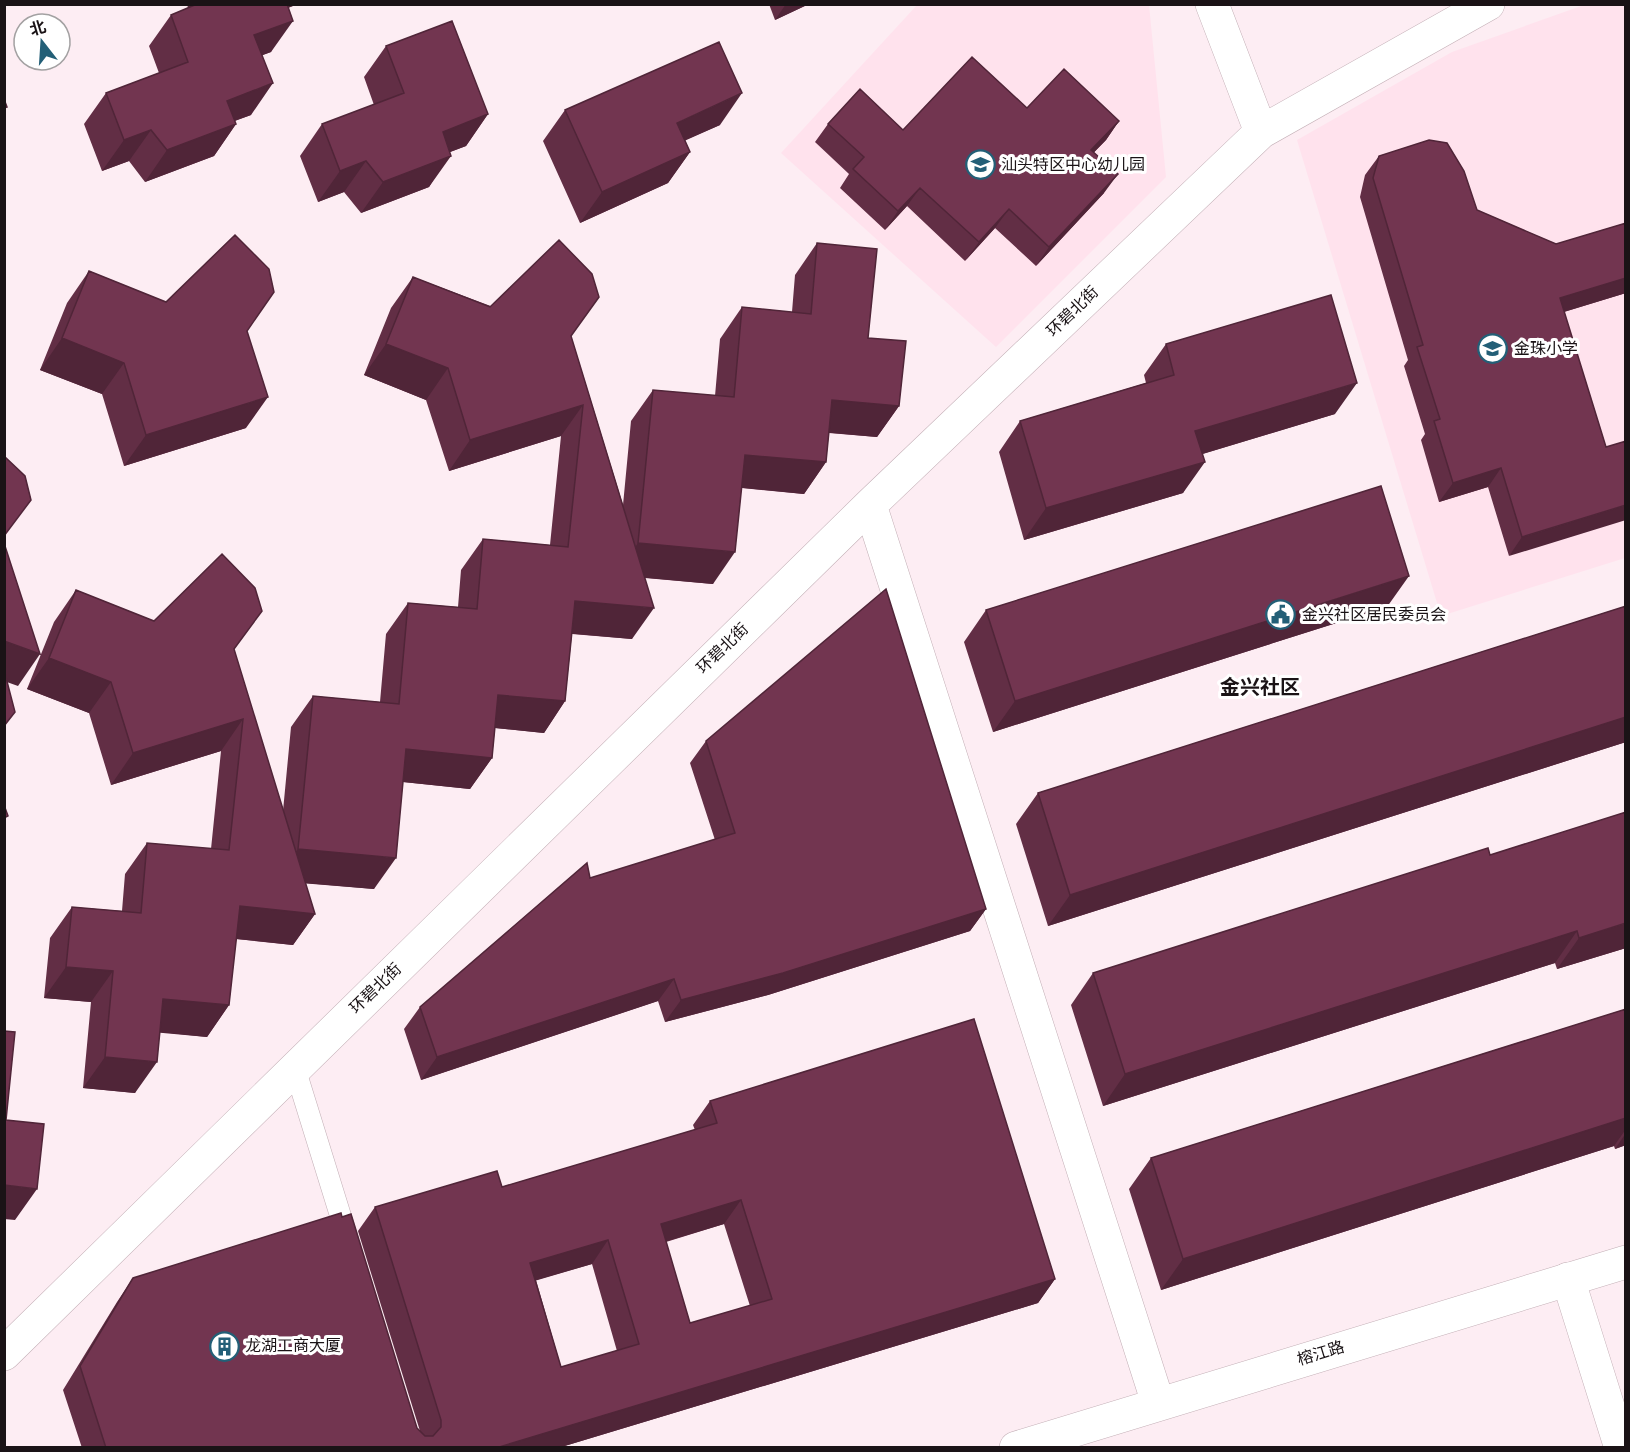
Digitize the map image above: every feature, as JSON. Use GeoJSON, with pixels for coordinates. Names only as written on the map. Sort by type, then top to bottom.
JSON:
{"type":"FeatureCollection","features":[{"type":"Feature","properties":{"kind":"street"},"geometry":{"type":"LineString","coordinates":[[1212,4],[1260,132]]}},
{"type":"Feature","properties":{"kind":"street","name":"环碧北街"},"geometry":{"type":"LineString","coordinates":[[4,1354],[870,505],[1260,132],[1488,4]]}},
{"type":"Feature","properties":{"kind":"street"},"geometry":{"type":"LineString","coordinates":[[870,505],[1158,1403]]}},
{"type":"Feature","properties":{"kind":"street","name":"榕江路"},"geometry":{"type":"LineString","coordinates":[[1016,1448],[1626,1262]]}},
{"type":"Feature","properties":{"kind":"street"},"geometry":{"type":"LineString","coordinates":[[1568,1279],[1621,1448]]}},
{"type":"Feature","properties":{"kind":"lane"},"geometry":{"type":"LineString","coordinates":[[295,1069],[354,1258]]}},
{"type":"Feature","properties":{"kind":"shaded area","name":"汕头特区中心幼儿园"},"geometry":{"type":"Polygon","coordinates":[[[917,5],[1149,5],[1166,177],[996,347],[781,153],[917,5]]]}},
{"type":"Feature","properties":{"kind":"shaded area","name":"金珠小学"},"geometry":{"type":"Polygon","coordinates":[[[1584,5],[1625,5],[1625,558],[1441,616],[1297,140],[1452,52],[1584,5]]]}},
{"type":"Feature","properties":{"kind":"building"},"geometry":{"type":"Polygon","coordinates":[[[197,4],[287,4],[293,21],[254,35],[273,83],[227,101],[236,124],[167,150],[151,130],[124,140],[106,93],[188,62],[171,15],[197,4]]]}},
{"type":"Feature","properties":{"kind":"building"},"geometry":{"type":"Polygon","coordinates":[[[452,21],[488,114],[443,132],[451,156],[383,182],[366,161],[340,171],[322,124],[404,93],[386,46],[452,21]]]}},
{"type":"Feature","properties":{"kind":"building"},"geometry":{"type":"Polygon","coordinates":[[[719,42],[742,93],[677,123],[690,152],[602,192],[565,110],[719,42]]]}},
{"type":"Feature","properties":{"kind":"building"},"geometry":{"type":"Polygon","coordinates":[[[972,57],[1027,108],[1064,69],[1119,121],[1091,150],[1118,174],[1049,247],[1009,209],[979,242],[920,188],[898,211],[853,169],[864,157],[828,124],[860,89],[903,130],[972,57]]]}},
{"type":"Feature","properties":{"kind":"building"},"geometry":{"type":"Polygon","coordinates":[[[1429,140],[1447,143],[1464,171],[1477,210],[1556,244],[1626,223],[1626,278],[1560,298],[1606,447],[1626,441],[1626,505],[1522,537],[1501,468],[1453,483],[1434,421],[1440,419],[1417,347],[1423,345],[1373,178],[1379,156],[1429,140]]]}},
{"type":"Feature","properties":{"kind":"building"},"geometry":{"type":"Polygon","coordinates":[[[235,235],[269,269],[274,292],[247,331],[268,397],[146,435],[124,363],[62,338],[89,271],[166,302],[235,235]]]}},
{"type":"Feature","properties":{"kind":"building"},"geometry":{"type":"Polygon","coordinates":[[[559,240],[592,274],[599,297],[571,336],[654,608],[575,601],[565,701],[498,695],[492,758],[406,749],[396,858],[298,849],[313,696],[399,704],[408,603],[477,609],[483,539],[568,547],[583,405],[470,440],[448,368],[386,344],[413,277],[490,307],[559,240]]]}},
{"type":"Feature","properties":{"kind":"building"},"geometry":{"type":"Polygon","coordinates":[[[817,243],[877,249],[868,338],[906,341],[899,406],[832,400],[826,462],[745,455],[735,552],[638,543],[653,390],[734,397],[742,307],[811,314],[817,243]]]}},
{"type":"Feature","properties":{"kind":"building"},"geometry":{"type":"Polygon","coordinates":[[[1331,295],[1357,383],[1195,431],[1205,462],[1046,508],[1020,421],[1174,375],[1166,344],[1331,295]]]}},
{"type":"Feature","properties":{"kind":"building"},"geometry":{"type":"Polygon","coordinates":[[[4,456],[25,476],[31,500],[4,536],[4,456]]]}},
{"type":"Feature","properties":{"kind":"building"},"geometry":{"type":"Polygon","coordinates":[[[1381,486],[1409,576],[1015,701],[986,610],[1381,486]]]}},
{"type":"Feature","properties":{"kind":"building"},"geometry":{"type":"Polygon","coordinates":[[[4,543],[40,654],[4,641],[4,543]]]}},
{"type":"Feature","properties":{"kind":"building"},"geometry":{"type":"Polygon","coordinates":[[[222,554],[255,588],[262,611],[234,649],[315,914],[240,906],[229,1005],[163,999],[157,1062],[105,1057],[113,971],[66,967],[72,907],[141,913],[147,843],[229,850],[243,719],[133,753],[111,682],[49,658],[76,590],[154,621],[222,554]]]}},
{"type":"Feature","properties":{"kind":"building"},"geometry":{"type":"Polygon","coordinates":[[[886,589],[986,909],[783,973],[681,1000],[674,979],[437,1057],[420,1007],[587,863],[590,878],[735,833],[706,741],[886,589]]]}},
{"type":"Feature","properties":{"kind":"building"},"geometry":{"type":"Polygon","coordinates":[[[1626,606],[1626,717],[1070,895],[1038,793],[1626,606]]]}},
{"type":"Feature","properties":{"kind":"building"},"geometry":{"type":"Polygon","coordinates":[[[4,670],[15,712],[4,726],[4,670]]]}},
{"type":"Feature","properties":{"kind":"building"},"geometry":{"type":"Polygon","coordinates":[[[4,805],[8,816],[4,818],[4,805]]]}},
{"type":"Feature","properties":{"kind":"building"},"geometry":{"type":"Polygon","coordinates":[[[1626,812],[1626,923],[1579,938],[1577,931],[1125,1074],[1093,973],[1488,848],[1490,855],[1626,812]]]}},
{"type":"Feature","properties":{"kind":"building"},"geometry":{"type":"Polygon","coordinates":[[[1626,1009],[1626,1118],[1183,1259],[1151,1158],[1626,1009]]]}},
{"type":"Feature","properties":{"kind":"building"},"geometry":{"type":"Polygon","coordinates":[[[974,1019],[1055,1279],[496,1448],[106,1448],[80,1366],[133,1278],[341,1213],[342,1217],[351,1214],[417,1428],[425,1436],[433,1436],[441,1427],[441,1420],[375,1207],[497,1171],[502,1187],[717,1123],[710,1101],[974,1019]],[[741,1200],[661,1224],[690,1323],[772,1299],[741,1200]],[[608,1240],[530,1263],[561,1367],[639,1344],[608,1240]]]}},
{"type":"Feature","properties":{"kind":"building"},"geometry":{"type":"Polygon","coordinates":[[[4,1031],[15,1032],[6,1120],[44,1124],[37,1189],[4,1185],[4,1031]]]}},
{"type":"Feature","properties":{"kind":"place","name":"汕头特区中心幼儿园"},"geometry":{"type":"Point","coordinates":[980,165]}},
{"type":"Feature","properties":{"kind":"place","name":"金珠小学"},"geometry":{"type":"Point","coordinates":[1493,349]}},
{"type":"Feature","properties":{"kind":"place","name":"金兴社区居民委员会"},"geometry":{"type":"Point","coordinates":[1281,615]}},
{"type":"Feature","properties":{"kind":"place","name":"龙湖工商大厦"},"geometry":{"type":"Point","coordinates":[224,1346]}},
{"type":"Feature","properties":{"kind":"district","name":"金兴社区"},"geometry":{"type":"Point","coordinates":[1260,688]}}]}
